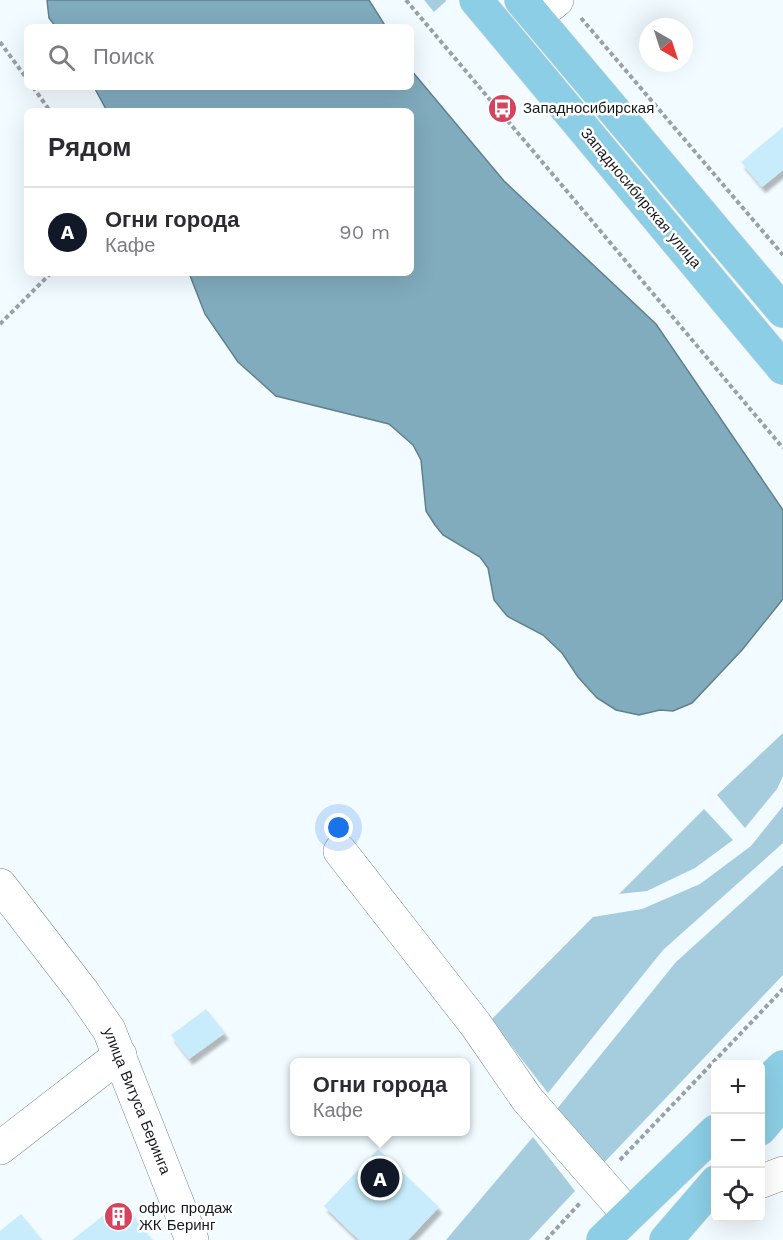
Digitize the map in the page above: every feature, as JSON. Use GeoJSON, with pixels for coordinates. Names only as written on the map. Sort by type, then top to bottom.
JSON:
{"type":"FeatureCollection","features":[{"type":"Feature","properties":{"kind":"main road","name":"Западносибирская улица"},"geometry":{"type":"LineString","coordinates":[[476,0],[783,368]]}},
{"type":"Feature","properties":{"kind":"main road"},"geometry":{"type":"LineString","coordinates":[[547,7],[783,311]]}},
{"type":"Feature","properties":{"kind":"main road"},"geometry":{"type":"LineString","coordinates":[[765,1084],[783,1067]]}},
{"type":"Feature","properties":{"kind":"main road"},"geometry":{"type":"LineString","coordinates":[[765,1123],[783,1102]]}},
{"type":"Feature","properties":{"kind":"main road"},"geometry":{"type":"LineString","coordinates":[[603,1240],[711,1136]]}},
{"type":"Feature","properties":{"kind":"main road"},"geometry":{"type":"LineString","coordinates":[[667,1240],[711,1188]]}},
{"type":"Feature","properties":{"kind":"street"},"geometry":{"type":"LineString","coordinates":[[340,851],[476,1025],[527,1098],[628,1214]]}},
{"type":"Feature","properties":{"kind":"street","name":"улица Витуса Беринга"},"geometry":{"type":"LineString","coordinates":[[0,885],[97,1011],[120,1055],[192,1240]]}},
{"type":"Feature","properties":{"kind":"street"},"geometry":{"type":"LineString","coordinates":[[0,1148],[120,1055]]}},
{"type":"Feature","properties":{"kind":"street"},"geometry":{"type":"LineString","coordinates":[[765,1180],[783,1173]]}},
{"type":"Feature","properties":{"kind":"street"},"geometry":{"type":"LineString","coordinates":[[667,1240],[711,1210]]}},
{"type":"Feature","properties":{"kind":"path"},"geometry":{"type":"LineString","coordinates":[[406,0],[783,448]]}},
{"type":"Feature","properties":{"kind":"path"},"geometry":{"type":"LineString","coordinates":[[547,7],[783,255]]}},
{"type":"Feature","properties":{"kind":"path"},"geometry":{"type":"LineString","coordinates":[[0,42],[24,75]]}},
{"type":"Feature","properties":{"kind":"path"},"geometry":{"type":"LineString","coordinates":[[35,90],[48,108]]}},
{"type":"Feature","properties":{"kind":"path"},"geometry":{"type":"LineString","coordinates":[[0,324],[48,276]]}},
{"type":"Feature","properties":{"kind":"path"},"geometry":{"type":"LineString","coordinates":[[546,1240],[783,989]]}},
{"type":"Feature","properties":{"kind":"shaded area"},"geometry":{"type":"Polygon","coordinates":[[[47,0],[369,0],[384,24],[54,24],[49,18],[47,0]]]}},
{"type":"Feature","properties":{"kind":"shaded area"},"geometry":{"type":"Polygon","coordinates":[[[424,0],[446,0],[446,1],[434,12],[424,0]]]}},
{"type":"Feature","properties":{"kind":"shaded area"},"geometry":{"type":"Polygon","coordinates":[[[414,74],[504,181],[656,324],[783,510],[783,599],[742,650],[692,703],[673,711],[660,710],[639,715],[616,710],[597,698],[578,677],[562,653],[543,635],[507,616],[494,600],[488,568],[480,557],[443,535],[435,525],[426,511],[421,460],[413,445],[389,424],[276,396],[238,362],[205,314],[190,276],[414,276],[414,108],[105,108],[96,90],[414,90],[414,74]]]}},
{"type":"Feature","properties":{"kind":"shaded area"},"geometry":{"type":"Polygon","coordinates":[[[783,733],[783,776],[777,789],[745,828],[717,795],[783,733]]]}},
{"type":"Feature","properties":{"kind":"shaded area"},"geometry":{"type":"Polygon","coordinates":[[[783,806],[783,843],[663,950],[548,1093],[491,1020],[593,917],[642,909],[700,884],[751,846],[783,806]]]}},
{"type":"Feature","properties":{"kind":"shaded area"},"geometry":{"type":"Polygon","coordinates":[[[704,809],[733,840],[695,868],[647,891],[619,894],[704,809]]]}},
{"type":"Feature","properties":{"kind":"shaded area"},"geometry":{"type":"Polygon","coordinates":[[[783,865],[783,975],[600,1167],[556,1110],[676,962],[783,865]]]}},
{"type":"Feature","properties":{"kind":"shaded area"},"geometry":{"type":"Polygon","coordinates":[[[533,1137],[575,1191],[529,1240],[446,1240],[533,1137]]]}},
{"type":"Feature","properties":{"kind":"building"},"geometry":{"type":"Polygon","coordinates":[[[783,127],[783,170],[762,187],[741,162],[783,127]]]}},
{"type":"Feature","properties":{"kind":"building"},"geometry":{"type":"Polygon","coordinates":[[[206,1009],[225,1033],[189,1059],[171,1035],[206,1009]]]}},
{"type":"Feature","properties":{"kind":"building"},"geometry":{"type":"Polygon","coordinates":[[[378,1149],[439,1207],[408,1240],[359,1240],[324,1206],[378,1149]]]}},
{"type":"Feature","properties":{"kind":"building","name":"офис продаж ЖК Беринг"},"geometry":{"type":"Polygon","coordinates":[[[122,1201],[152,1240],[72,1240],[122,1201]]]}},
{"type":"Feature","properties":{"kind":"building"},"geometry":{"type":"Polygon","coordinates":[[[21,1214],[42,1240],[0,1240],[0,1231],[21,1214]]]}},
{"type":"Feature","properties":{"kind":"place","name":"Западносибирская"},"geometry":{"type":"Point","coordinates":[502,108]}},
{"type":"Feature","properties":{"kind":"place","name":"Огни города"},"geometry":{"type":"Point","coordinates":[380,1178]}},
{"type":"Feature","properties":{"kind":"place","name":"офис продаж ЖК Беринг"},"geometry":{"type":"Point","coordinates":[118,1217]}}]}
